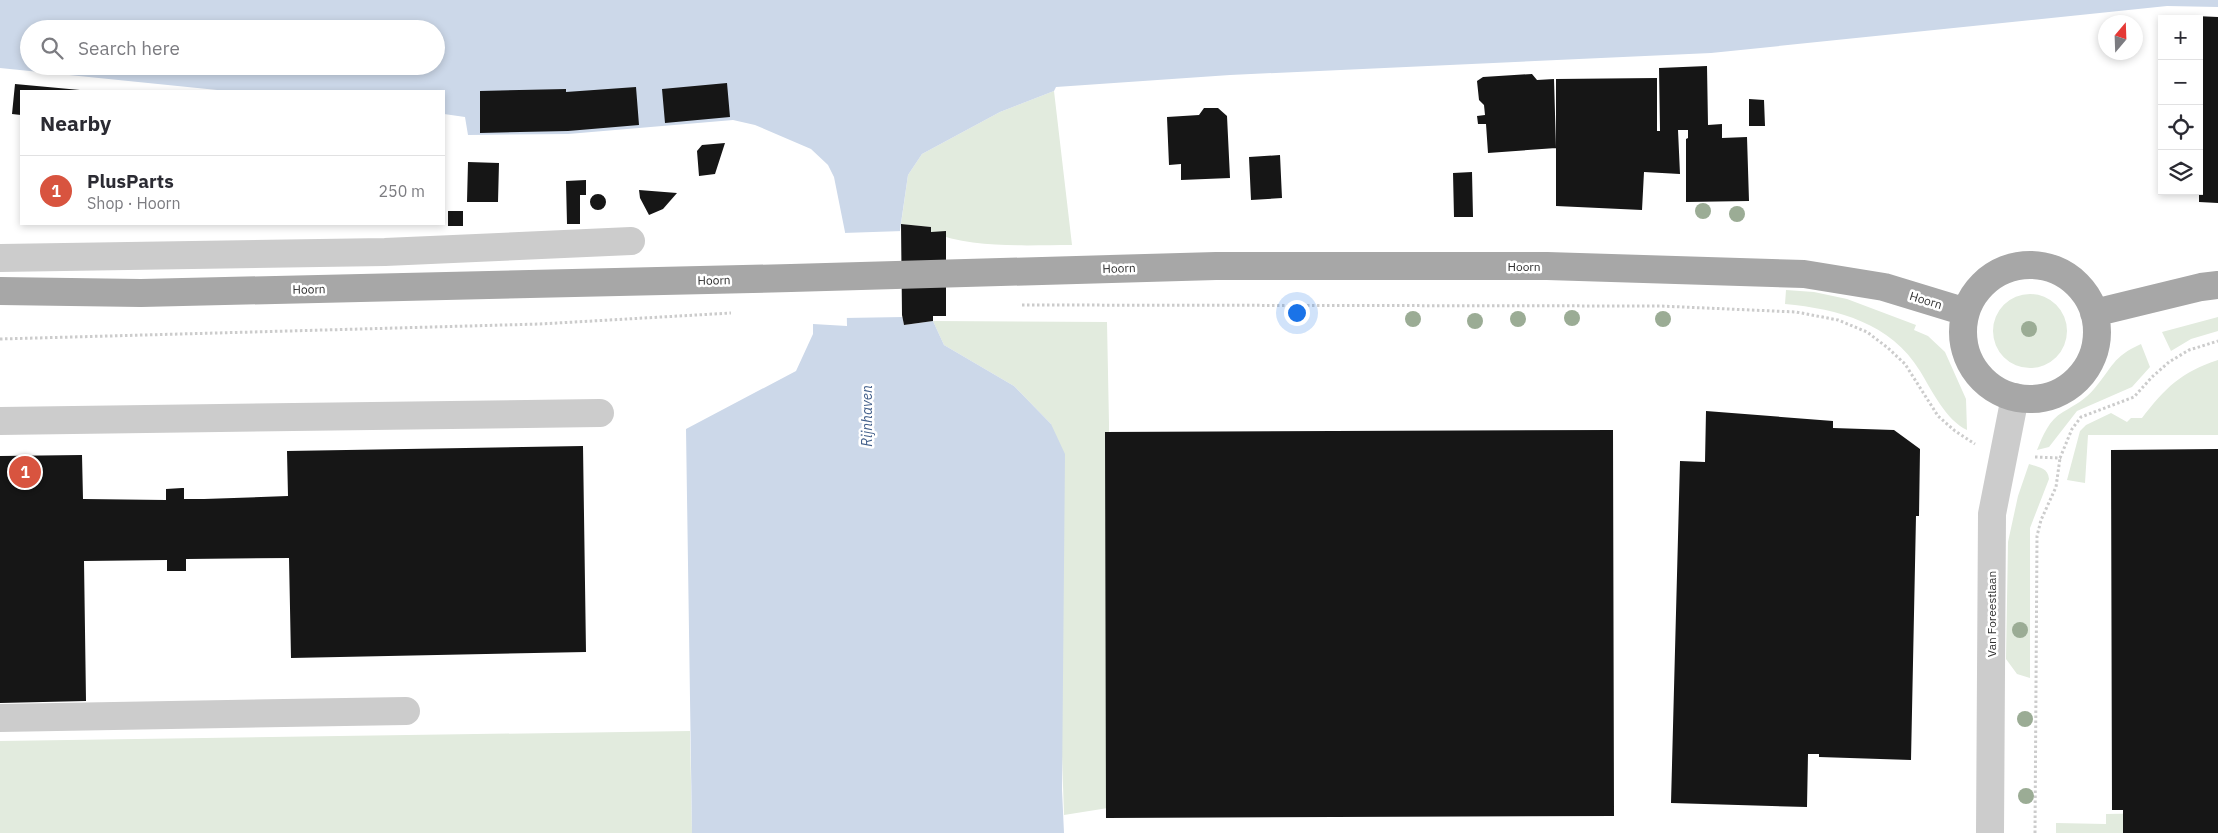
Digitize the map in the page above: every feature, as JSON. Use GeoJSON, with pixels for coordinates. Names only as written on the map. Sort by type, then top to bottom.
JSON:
{"type":"FeatureCollection","features":[{"type":"Feature","properties":{"kind":"main road"},"geometry":{"type":"LineString","coordinates":[[2024,265],[2050,268],[2068,277],[2082,290],[2094,313],[2097,340],[2093,354],[2079,378],[2056,394],[2028,399],[2014,397],[1990,385],[1972,365],[1963,339],[1966,312],[1971,300],[1988,280],[1999,272],[2024,265]]}},
{"type":"Feature","properties":{"kind":"main road","name":"Hoorn"},"geometry":{"type":"LineString","coordinates":[[1,291],[142,293],[1216,266],[1547,266],[1804,274],[1884,287],[1966,312]]}},
{"type":"Feature","properties":{"kind":"main road"},"geometry":{"type":"LineString","coordinates":[[2094,313],[2201,287],[2218,285]]}},
{"type":"Feature","properties":{"kind":"street","name":"Hoorn"},"geometry":{"type":"LineString","coordinates":[[1,291],[1,258],[384,252],[631,241]]}},
{"type":"Feature","properties":{"kind":"street"},"geometry":{"type":"LineString","coordinates":[[262,255],[267,290]]}},
{"type":"Feature","properties":{"kind":"street","name":"Van Foreestlaan"},"geometry":{"type":"LineString","coordinates":[[1990,833],[1992,514],[2014,397]]}},
{"type":"Feature","properties":{"kind":"street"},"geometry":{"type":"LineString","coordinates":[[0,421],[600,413]]}},
{"type":"Feature","properties":{"kind":"street"},"geometry":{"type":"LineString","coordinates":[[0,718],[406,711]]}},
{"type":"Feature","properties":{"kind":"path"},"geometry":{"type":"LineString","coordinates":[[1015,305],[1660,306],[1796,312],[1838,320],[1867,332],[1905,364],[1938,416],[1971,442],[2002,453],[2060,458]]}},
{"type":"Feature","properties":{"kind":"path"},"geometry":{"type":"LineString","coordinates":[[0,339],[540,324],[734,313]]}},
{"type":"Feature","properties":{"kind":"path"},"geometry":{"type":"LineString","coordinates":[[2035,833],[2037,536],[2041,520],[2056,487],[2060,458],[2072,429],[2081,417],[2134,397],[2169,362],[2189,350],[2218,341]]}},
{"type":"Feature","properties":{"kind":"shaded area"},"geometry":{"type":"Polygon","coordinates":[[[1054,91],[1072,245],[982,244],[931,232],[931,227],[901,224],[908,175],[922,154],[1000,112],[1054,91]]]}},
{"type":"Feature","properties":{"kind":"shaded area"},"geometry":{"type":"Polygon","coordinates":[[[1786,290],[1814,292],[1847,299],[1916,325],[1914,330],[1928,336],[1945,352],[1966,399],[1967,430],[1946,412],[1920,371],[1894,341],[1862,321],[1824,310],[1785,304],[1786,290]]]}},
{"type":"Feature","properties":{"kind":"shaded area"},"geometry":{"type":"Polygon","coordinates":[[[2030,294],[2044,297],[2056,305],[2064,317],[2067,331],[2064,345],[2056,357],[2044,365],[2030,368],[2016,365],[2004,357],[1996,345],[1993,331],[1996,317],[2004,305],[2016,297],[2030,294]]]}},
{"type":"Feature","properties":{"kind":"shaded area"},"geometry":{"type":"Polygon","coordinates":[[[2218,317],[2218,331],[2191,339],[2171,351],[2162,332],[2218,317]]]}},
{"type":"Feature","properties":{"kind":"shaded area"},"geometry":{"type":"Polygon","coordinates":[[[933,321],[1107,322],[1109,424],[1108,808],[1064,815],[1051,424],[1014,386],[944,345],[933,321]]]}},
{"type":"Feature","properties":{"kind":"shaded area"},"geometry":{"type":"Polygon","coordinates":[[[2141,344],[2150,367],[2132,387],[2077,411],[2049,447],[2037,450],[2044,433],[2054,419],[2087,396],[2118,358],[2141,344]]]}},
{"type":"Feature","properties":{"kind":"shaded area"},"geometry":{"type":"Polygon","coordinates":[[[2218,360],[2218,435],[2088,435],[2085,483],[2067,480],[2080,431],[2086,425],[2111,413],[2127,422],[2131,418],[2142,418],[2158,398],[2175,382],[2194,370],[2218,360]]]}},
{"type":"Feature","properties":{"kind":"shaded area"},"geometry":{"type":"Polygon","coordinates":[[[2029,464],[2045,470],[2049,479],[2030,528],[2030,678],[2017,674],[2006,659],[2008,542],[2018,496],[2029,464]]]}},
{"type":"Feature","properties":{"kind":"shaded area"},"geometry":{"type":"Polygon","coordinates":[[[690,731],[692,833],[0,833],[0,741],[690,731]]]}},
{"type":"Feature","properties":{"kind":"shaded area"},"geometry":{"type":"Polygon","coordinates":[[[2218,812],[2218,833],[2056,833],[2056,823],[2106,824],[2106,814],[2218,812]]]}},
{"type":"Feature","properties":{"kind":"water","name":"Rijnhaven"},"geometry":{"type":"Polygon","coordinates":[[[0,0],[2218,0],[2218,7],[2167,6],[1711,53],[1230,75],[1056,87],[1054,91],[1000,112],[922,154],[908,175],[900,230],[902,315],[904,325],[933,321],[944,345],[1014,386],[1051,424],[1065,454],[1062,790],[1064,833],[692,833],[686,429],[796,371],[813,334],[813,324],[847,326],[845,232],[834,177],[828,165],[811,149],[755,125],[733,120],[568,134],[468,135],[465,117],[445,114],[445,90],[217,90],[69,75],[445,75],[445,20],[20,20],[20,70],[0,68],[0,0]]]}},
{"type":"Feature","properties":{"kind":"pier"},"geometry":{"type":"Polygon","coordinates":[[[903,231],[904,317],[844,318],[843,233],[903,231]]]}},
{"type":"Feature","properties":{"kind":"building"},"geometry":{"type":"Polygon","coordinates":[[[2203,16],[2218,17],[2218,203],[2199,202],[2199,195],[2203,195],[2203,16]]]}},
{"type":"Feature","properties":{"kind":"building"},"geometry":{"type":"Polygon","coordinates":[[[1707,66],[1708,125],[1722,124],[1722,138],[1747,137],[1749,201],[1686,202],[1686,139],[1688,138],[1688,130],[1678,130],[1680,174],[1644,172],[1642,210],[1556,206],[1556,79],[1657,78],[1657,131],[1660,131],[1659,68],[1707,66]]]}},
{"type":"Feature","properties":{"kind":"building"},"geometry":{"type":"Polygon","coordinates":[[[1532,74],[1537,80],[1554,79],[1556,148],[1488,153],[1486,124],[1478,124],[1477,116],[1485,115],[1484,105],[1479,100],[1477,81],[1483,77],[1532,74]]]}},
{"type":"Feature","properties":{"kind":"building"},"geometry":{"type":"Polygon","coordinates":[[[727,83],[730,117],[665,123],[662,89],[727,83]]]}},
{"type":"Feature","properties":{"kind":"building"},"geometry":{"type":"Polygon","coordinates":[[[15,84],[80,90],[20,90],[20,115],[12,114],[15,84]]]}},
{"type":"Feature","properties":{"kind":"building"},"geometry":{"type":"Polygon","coordinates":[[[636,87],[639,125],[568,131],[480,133],[480,91],[566,89],[566,92],[636,87]]]}},
{"type":"Feature","properties":{"kind":"building"},"geometry":{"type":"Polygon","coordinates":[[[1749,99],[1764,100],[1765,126],[1749,126],[1749,99]]]}},
{"type":"Feature","properties":{"kind":"building"},"geometry":{"type":"Polygon","coordinates":[[[1204,108],[1218,108],[1227,116],[1230,178],[1181,180],[1181,164],[1169,165],[1167,117],[1199,115],[1204,108]]]}},
{"type":"Feature","properties":{"kind":"building"},"geometry":{"type":"Polygon","coordinates":[[[725,143],[715,174],[699,176],[697,151],[702,145],[725,143]]]}},
{"type":"Feature","properties":{"kind":"building"},"geometry":{"type":"Polygon","coordinates":[[[1280,155],[1282,198],[1251,200],[1249,157],[1280,155]]]}},
{"type":"Feature","properties":{"kind":"building"},"geometry":{"type":"Polygon","coordinates":[[[468,162],[499,163],[498,202],[467,202],[468,162]]]}},
{"type":"Feature","properties":{"kind":"building"},"geometry":{"type":"Polygon","coordinates":[[[1472,172],[1473,217],[1454,217],[1453,173],[1472,172]]]}},
{"type":"Feature","properties":{"kind":"building"},"geometry":{"type":"Polygon","coordinates":[[[586,180],[586,195],[580,195],[580,224],[567,224],[566,181],[586,180]]]}},
{"type":"Feature","properties":{"kind":"building"},"geometry":{"type":"Polygon","coordinates":[[[639,190],[677,193],[663,209],[649,215],[640,198],[639,190]]]}},
{"type":"Feature","properties":{"kind":"building"},"geometry":{"type":"Polygon","coordinates":[[[598,194],[604,196],[606,202],[604,208],[598,210],[592,208],[590,202],[592,196],[598,194]]]}},
{"type":"Feature","properties":{"kind":"building"},"geometry":{"type":"Polygon","coordinates":[[[448,211],[463,211],[463,226],[448,226],[448,211]]]}},
{"type":"Feature","properties":{"kind":"building"},"geometry":{"type":"Polygon","coordinates":[[[901,224],[931,227],[931,232],[946,231],[946,316],[933,316],[933,321],[904,325],[902,315],[901,224]]]}},
{"type":"Feature","properties":{"kind":"building"},"geometry":{"type":"Polygon","coordinates":[[[1706,411],[1833,421],[1833,428],[1894,430],[1920,449],[1919,516],[1916,516],[1911,760],[1819,757],[1819,754],[1808,754],[1807,807],[1671,803],[1680,461],[1705,462],[1706,411]]]}},
{"type":"Feature","properties":{"kind":"building"},"geometry":{"type":"Polygon","coordinates":[[[1613,430],[1614,816],[1106,818],[1105,432],[1613,430]]]}},
{"type":"Feature","properties":{"kind":"building"},"geometry":{"type":"Polygon","coordinates":[[[583,446],[586,652],[291,658],[289,558],[186,559],[186,571],[167,571],[167,560],[84,561],[86,701],[0,703],[0,456],[82,455],[83,499],[166,500],[166,489],[182,488],[184,488],[184,499],[288,496],[287,451],[583,446]]]}},
{"type":"Feature","properties":{"kind":"building"},"geometry":{"type":"Polygon","coordinates":[[[2218,449],[2218,833],[2123,833],[2123,810],[2112,810],[2111,450],[2218,449]]]}},
{"type":"Feature","properties":{"kind":"place","name":"PlusParts"},"geometry":{"type":"Point","coordinates":[25,472]}}]}
